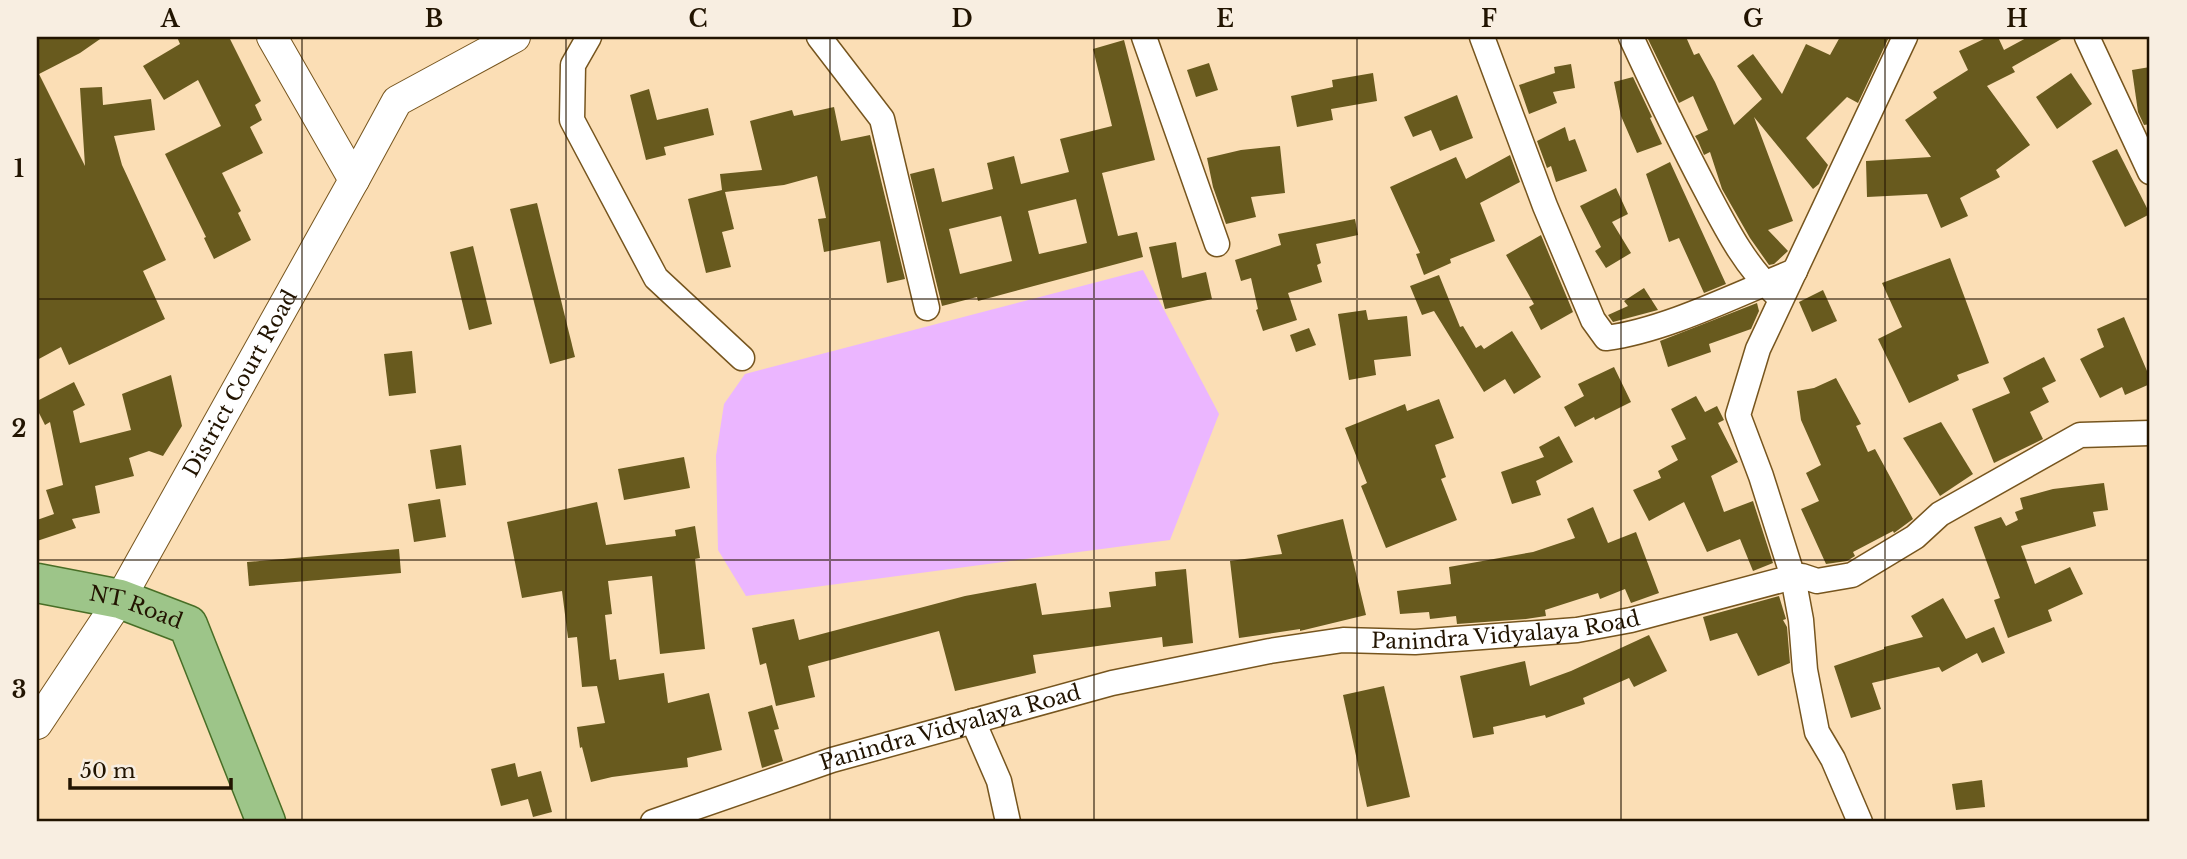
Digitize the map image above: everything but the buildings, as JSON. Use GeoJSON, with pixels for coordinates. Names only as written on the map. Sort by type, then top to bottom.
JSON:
{"type":"FeatureCollection","features":[{"type":"Feature","properties":{"kind":"main road","name":"NT Road"},"geometry":{"type":"LineString","coordinates":[[37,583],[120,598],[188,625],[266,822]]}},
{"type":"Feature","properties":{"kind":"street"},"geometry":{"type":"LineString","coordinates":[[272,37],[354,180]]}},
{"type":"Feature","properties":{"kind":"street","name":"District Court Road"},"geometry":{"type":"LineString","coordinates":[[37,724],[120,598],[397,101],[515,37]]}},
{"type":"Feature","properties":{"kind":"street"},"geometry":{"type":"LineString","coordinates":[[589,37],[573,65],[572,120],[656,278],[742,358]]}},
{"type":"Feature","properties":{"kind":"street"},"geometry":{"type":"LineString","coordinates":[[819,37],[882,119],[927,308]]}},
{"type":"Feature","properties":{"kind":"street"},"geometry":{"type":"LineString","coordinates":[[1144,37],[1217,244]]}},
{"type":"Feature","properties":{"kind":"street"},"geometry":{"type":"LineString","coordinates":[[1482,37],[1545,206],[1593,320],[1606,338],[1773,291],[1795,271],[1905,37]]}},
{"type":"Feature","properties":{"kind":"street"},"geometry":{"type":"LineString","coordinates":[[1631,37],[1687,154],[1731,237],[1773,291]]}},
{"type":"Feature","properties":{"kind":"street"},"geometry":{"type":"LineString","coordinates":[[2087,37],[2150,172]]}},
{"type":"Feature","properties":{"kind":"street"},"geometry":{"type":"LineString","coordinates":[[1773,291],[1738,415],[1761,476],[1793,577],[1801,620],[1805,670],[1817,732],[1833,759],[1860,822]]}},
{"type":"Feature","properties":{"kind":"street","name":"Panindra Vidyalaya Road"},"geometry":{"type":"LineString","coordinates":[[653,822],[832,760],[1112,683],[1270,651],[1343,640],[1415,642],[1577,630],[1631,620],[1793,577],[1802,576],[1816,581],[1852,575],[1915,537],[1940,514],[2080,435],[2150,433]]}},
{"type":"Feature","properties":{"kind":"street"},"geometry":{"type":"LineString","coordinates":[[973,721],[999,781],[1008,822]]}},
{"type":"Feature","properties":{"kind":"shaded area"},"geometry":{"type":"Polygon","coordinates":[[[1143,270],[1219,414],[1170,540],[746,596],[718,550],[716,456],[724,404],[745,374],[1143,270]]]}}]}
